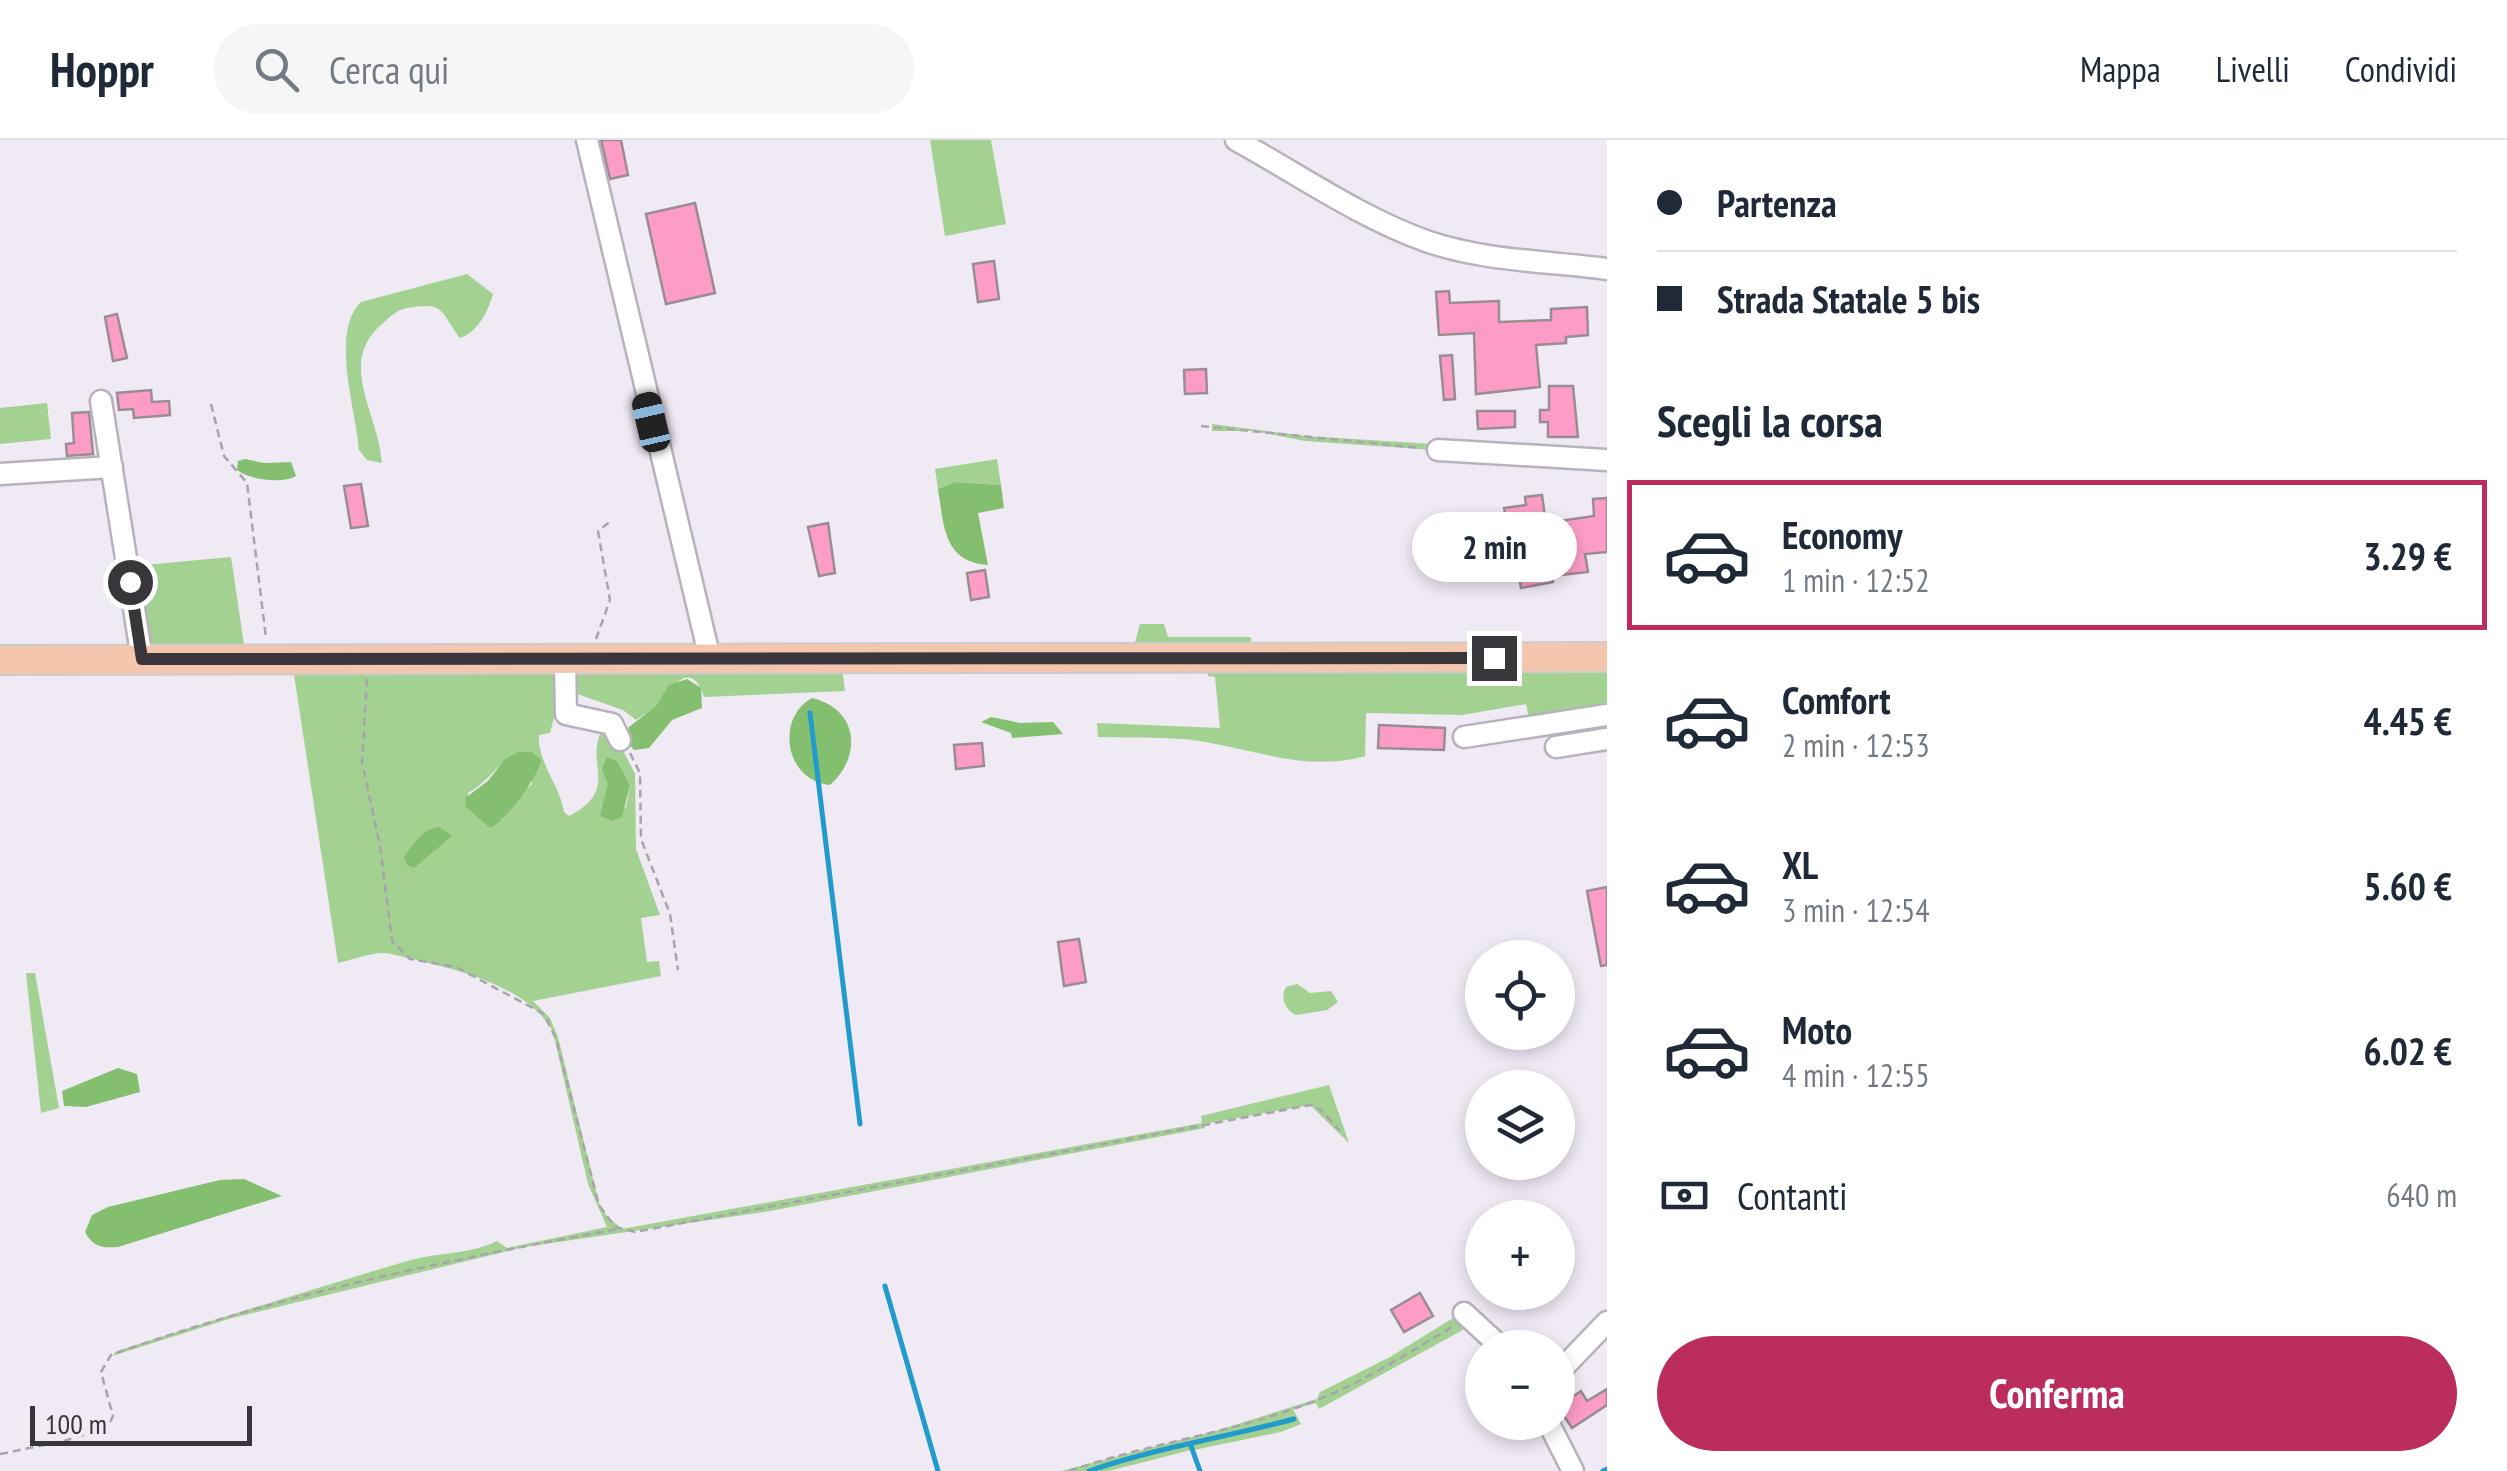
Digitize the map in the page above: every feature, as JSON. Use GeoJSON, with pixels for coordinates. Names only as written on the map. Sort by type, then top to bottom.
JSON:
{"type":"FeatureCollection","features":[{"type":"Feature","properties":{"kind":"main road"},"geometry":{"type":"LineString","coordinates":[[0,660],[1607,658]]}},
{"type":"Feature","properties":{"kind":"street"},"geometry":{"type":"LineString","coordinates":[[587,140],[710,660]]}},
{"type":"Feature","properties":{"kind":"street"},"geometry":{"type":"LineString","coordinates":[[1236,140],[1366,213],[1426,240],[1477,254],[1607,268]]}},
{"type":"Feature","properties":{"kind":"street"},"geometry":{"type":"LineString","coordinates":[[101,402],[142,659]]}},
{"type":"Feature","properties":{"kind":"street"},"geometry":{"type":"LineString","coordinates":[[1438,450],[1607,460]]}},
{"type":"Feature","properties":{"kind":"street"},"geometry":{"type":"LineString","coordinates":[[0,474],[112,467]]}},
{"type":"Feature","properties":{"kind":"street"},"geometry":{"type":"LineString","coordinates":[[579,660],[566,714],[612,724],[620,740]]}},
{"type":"Feature","properties":{"kind":"street"},"geometry":{"type":"LineString","coordinates":[[1464,737],[1607,715]]}},
{"type":"Feature","properties":{"kind":"street"},"geometry":{"type":"LineString","coordinates":[[1556,747],[1607,739]]}},
{"type":"Feature","properties":{"kind":"street"},"geometry":{"type":"LineString","coordinates":[[1466,1316],[1482,1330]]}},
{"type":"Feature","properties":{"kind":"street"},"geometry":{"type":"LineString","coordinates":[[1575,1355],[1607,1322]]}},
{"type":"Feature","properties":{"kind":"street"},"geometry":{"type":"LineString","coordinates":[[1557,1440],[1573,1471]]}},
{"type":"Feature","properties":{"kind":"path"},"geometry":{"type":"LineString","coordinates":[[211,404],[224,456],[247,483],[269,659]]}},
{"type":"Feature","properties":{"kind":"path"},"geometry":{"type":"LineString","coordinates":[[1201,426],[1438,450]]}},
{"type":"Feature","properties":{"kind":"path"},"geometry":{"type":"LineString","coordinates":[[579,660],[594,645],[610,600],[598,531],[611,522]]}},
{"type":"Feature","properties":{"kind":"path"},"geometry":{"type":"LineString","coordinates":[[367,659],[362,762],[380,846],[392,941],[410,959],[451,964],[544,1014],[556,1039],[594,1192],[606,1218],[619,1229]]}},
{"type":"Feature","properties":{"kind":"path"},"geometry":{"type":"LineString","coordinates":[[620,740],[640,773],[641,839],[670,914],[678,970]]}},
{"type":"Feature","properties":{"kind":"path"},"geometry":{"type":"LineString","coordinates":[[0,1454],[85,1436],[108,1427],[113,1416],[100,1372],[111,1355],[231,1314],[440,1263],[619,1229],[635,1232],[1311,1105],[1321,1110],[1340,1132]]}},
{"type":"Feature","properties":{"kind":"path"},"geometry":{"type":"LineString","coordinates":[[1069,1471],[1230,1430],[1314,1402],[1362,1380],[1466,1316]]}},
{"type":"Feature","properties":{"kind":"green space"},"geometry":{"type":"Polygon","coordinates":[[[930,140],[991,140],[1006,224],[945,236],[930,140]]]}},
{"type":"Feature","properties":{"kind":"green space"},"geometry":{"type":"Polygon","coordinates":[[[467,274],[493,294],[481,320],[466,335],[460,338],[441,311],[420,306],[396,312],[368,340],[361,372],[382,463],[367,460],[359,450],[347,372],[347,332],[352,315],[361,302],[467,274]]]}},
{"type":"Feature","properties":{"kind":"green space"},"geometry":{"type":"Polygon","coordinates":[[[47,403],[51,439],[0,444],[0,408],[47,403]]]}},
{"type":"Feature","properties":{"kind":"green space"},"geometry":{"type":"Polygon","coordinates":[[[1212,424],[1306,436],[1433,444],[1433,450],[1305,441],[1254,431],[1212,431],[1212,424]]]}},
{"type":"Feature","properties":{"kind":"green space"},"geometry":{"type":"Polygon","coordinates":[[[997,459],[1001,485],[955,482],[938,489],[935,469],[997,459]]]}},
{"type":"Feature","properties":{"kind":"green space"},"geometry":{"type":"Polygon","coordinates":[[[238,461],[291,462],[296,476],[266,480],[250,476],[237,470],[238,461]]]}},
{"type":"Feature","properties":{"kind":"green space"},"geometry":{"type":"Polygon","coordinates":[[[955,482],[1001,485],[1004,508],[978,513],[988,565],[962,557],[948,539],[938,489],[955,482]]]}},
{"type":"Feature","properties":{"kind":"green space"},"geometry":{"type":"Polygon","coordinates":[[[231,557],[245,651],[150,649],[134,566],[231,557]]]}},
{"type":"Feature","properties":{"kind":"green space"},"geometry":{"type":"Polygon","coordinates":[[[1140,624],[1164,624],[1168,637],[1251,637],[1252,649],[1133,650],[1140,624]]]}},
{"type":"Feature","properties":{"kind":"green space"},"geometry":{"type":"Polygon","coordinates":[[[561,666],[561,720],[554,718],[550,733],[539,735],[539,745],[564,812],[569,816],[585,806],[598,786],[597,754],[602,730],[615,735],[635,774],[636,849],[660,915],[641,918],[647,962],[659,961],[661,976],[533,1001],[550,1018],[558,1037],[599,1203],[622,1229],[1202,1123],[1201,1116],[1329,1085],[1349,1143],[1310,1105],[770,1211],[524,1247],[232,1318],[112,1356],[117,1351],[407,1261],[475,1249],[497,1241],[507,1248],[607,1227],[588,1184],[553,1032],[541,1015],[504,989],[434,964],[385,953],[338,963],[293,668],[561,666]],[[518,752],[468,793],[471,811],[479,817],[502,820],[532,784],[532,752],[518,752]],[[618,762],[600,816],[626,807],[630,785],[618,762]]]}},
{"type":"Feature","properties":{"kind":"green space"},"geometry":{"type":"Polygon","coordinates":[[[842,667],[845,691],[704,697],[698,685],[686,678],[636,720],[623,710],[577,694],[573,687],[576,668],[842,667]]]}},
{"type":"Feature","properties":{"kind":"green space"},"geometry":{"type":"Polygon","coordinates":[[[1207,668],[1607,668],[1607,710],[1530,722],[1526,704],[1462,715],[1366,713],[1365,756],[1342,761],[1297,760],[1183,739],[1098,737],[1097,723],[1220,728],[1215,677],[1208,676],[1207,668]]]}},
{"type":"Feature","properties":{"kind":"green space"},"geometry":{"type":"Polygon","coordinates":[[[687,679],[701,688],[702,708],[672,720],[649,748],[634,750],[628,743],[629,727],[656,706],[669,685],[687,679]]]}},
{"type":"Feature","properties":{"kind":"green space"},"geometry":{"type":"Polygon","coordinates":[[[812,698],[839,712],[851,735],[847,761],[830,785],[803,773],[790,747],[793,719],[812,698]]]}},
{"type":"Feature","properties":{"kind":"green space"},"geometry":{"type":"Polygon","coordinates":[[[991,717],[1020,723],[1053,722],[1063,734],[1012,738],[1011,733],[981,722],[991,717]]]}},
{"type":"Feature","properties":{"kind":"green space"},"geometry":{"type":"Polygon","coordinates":[[[518,752],[532,752],[541,760],[539,767],[512,808],[490,828],[466,807],[465,798],[488,781],[505,759],[518,752]]]}},
{"type":"Feature","properties":{"kind":"green space"},"geometry":{"type":"Polygon","coordinates":[[[607,757],[618,762],[630,785],[622,817],[612,821],[600,816],[608,784],[602,769],[607,757]]]}},
{"type":"Feature","properties":{"kind":"green space"},"geometry":{"type":"Polygon","coordinates":[[[439,827],[452,836],[414,868],[407,865],[404,857],[415,842],[439,827]]]}},
{"type":"Feature","properties":{"kind":"green space"},"geometry":{"type":"Polygon","coordinates":[[[26,973],[35,973],[59,1108],[41,1113],[26,973]]]}},
{"type":"Feature","properties":{"kind":"green space"},"geometry":{"type":"Polygon","coordinates":[[[1297,984],[1310,993],[1331,991],[1338,1002],[1327,1010],[1296,1015],[1286,1007],[1283,995],[1286,987],[1297,984]]]}},
{"type":"Feature","properties":{"kind":"green space"},"geometry":{"type":"Polygon","coordinates":[[[118,1068],[137,1074],[140,1092],[86,1107],[64,1106],[62,1091],[118,1068]]]}},
{"type":"Feature","properties":{"kind":"green space"},"geometry":{"type":"Polygon","coordinates":[[[244,1179],[282,1196],[118,1247],[98,1246],[85,1232],[92,1215],[108,1207],[220,1180],[244,1179]]]}},
{"type":"Feature","properties":{"kind":"green space"},"geometry":{"type":"Polygon","coordinates":[[[1461,1313],[1470,1326],[1319,1409],[1316,1403],[1293,1409],[1301,1424],[1281,1432],[1194,1450],[1200,1471],[1191,1450],[1109,1471],[1061,1471],[1219,1430],[1317,1399],[1320,1392],[1390,1357],[1461,1313]]]}},
{"type":"Feature","properties":{"kind":"building"},"geometry":{"type":"Polygon","coordinates":[[[601,140],[621,140],[628,175],[610,179],[601,140]]]}},
{"type":"Feature","properties":{"kind":"building"},"geometry":{"type":"Polygon","coordinates":[[[695,203],[715,293],[666,304],[646,214],[695,203]]]}},
{"type":"Feature","properties":{"kind":"building"},"geometry":{"type":"Polygon","coordinates":[[[994,261],[999,299],[978,302],[973,264],[994,261]]]}},
{"type":"Feature","properties":{"kind":"building"},"geometry":{"type":"Polygon","coordinates":[[[1449,291],[1450,303],[1499,301],[1499,322],[1551,320],[1551,309],[1587,307],[1588,335],[1566,337],[1566,343],[1536,345],[1540,387],[1476,394],[1474,333],[1439,335],[1436,292],[1449,291]]]}},
{"type":"Feature","properties":{"kind":"building"},"geometry":{"type":"Polygon","coordinates":[[[117,314],[127,358],[113,361],[105,317],[117,314]]]}},
{"type":"Feature","properties":{"kind":"building"},"geometry":{"type":"Polygon","coordinates":[[[1452,355],[1455,399],[1444,400],[1440,356],[1452,355]]]}},
{"type":"Feature","properties":{"kind":"building"},"geometry":{"type":"Polygon","coordinates":[[[1206,369],[1207,393],[1185,394],[1184,370],[1206,369]]]}},
{"type":"Feature","properties":{"kind":"building"},"geometry":{"type":"Polygon","coordinates":[[[1549,386],[1573,386],[1578,437],[1548,437],[1548,422],[1540,422],[1540,410],[1549,410],[1549,386]]]}},
{"type":"Feature","properties":{"kind":"building"},"geometry":{"type":"Polygon","coordinates":[[[151,390],[152,402],[169,401],[170,415],[134,418],[133,409],[119,410],[117,393],[151,390]]]}},
{"type":"Feature","properties":{"kind":"building"},"geometry":{"type":"Polygon","coordinates":[[[1477,411],[1515,411],[1515,427],[1478,429],[1477,411]]]}},
{"type":"Feature","properties":{"kind":"building"},"geometry":{"type":"Polygon","coordinates":[[[89,412],[93,454],[67,456],[66,444],[74,443],[72,413],[89,412]]]}},
{"type":"Feature","properties":{"kind":"building"},"geometry":{"type":"Polygon","coordinates":[[[361,484],[368,526],[351,528],[344,486],[361,484]]]}},
{"type":"Feature","properties":{"kind":"building"},"geometry":{"type":"Polygon","coordinates":[[[1542,495],[1546,524],[1508,530],[1504,508],[1526,505],[1525,497],[1542,495]]]}},
{"type":"Feature","properties":{"kind":"building"},"geometry":{"type":"Polygon","coordinates":[[[1607,498],[1607,552],[1585,554],[1588,572],[1552,576],[1553,582],[1521,588],[1515,554],[1563,546],[1559,521],[1594,516],[1593,499],[1607,498]]]}},
{"type":"Feature","properties":{"kind":"building"},"geometry":{"type":"Polygon","coordinates":[[[828,523],[835,573],[819,576],[808,527],[828,523]]]}},
{"type":"Feature","properties":{"kind":"building"},"geometry":{"type":"Polygon","coordinates":[[[985,570],[989,597],[971,600],[967,573],[985,570]]]}},
{"type":"Feature","properties":{"kind":"building"},"geometry":{"type":"Polygon","coordinates":[[[1379,725],[1445,728],[1444,750],[1378,748],[1379,725]]]}},
{"type":"Feature","properties":{"kind":"building"},"geometry":{"type":"Polygon","coordinates":[[[982,743],[984,766],[956,769],[954,745],[982,743]]]}},
{"type":"Feature","properties":{"kind":"building"},"geometry":{"type":"Polygon","coordinates":[[[1607,887],[1607,965],[1601,966],[1587,891],[1607,887]]]}},
{"type":"Feature","properties":{"kind":"building"},"geometry":{"type":"Polygon","coordinates":[[[1079,939],[1086,982],[1064,986],[1058,942],[1079,939]]]}},
{"type":"Feature","properties":{"kind":"building"},"geometry":{"type":"Polygon","coordinates":[[[1420,1293],[1433,1316],[1404,1332],[1391,1310],[1420,1293]]]}},
{"type":"Feature","properties":{"kind":"building"},"geometry":{"type":"Polygon","coordinates":[[[1607,1389],[1607,1405],[1575,1426],[1575,1395],[1581,1391],[1587,1401],[1607,1389]]]}},
{"type":"Feature","properties":{"kind":"waterway"},"geometry":{"type":"LineString","coordinates":[[810,713],[860,1124]]}},
{"type":"Feature","properties":{"kind":"waterway"},"geometry":{"type":"LineString","coordinates":[[885,1286],[938,1471]]}},
{"type":"Feature","properties":{"kind":"waterway"},"geometry":{"type":"LineString","coordinates":[[1089,1471],[1294,1419]]}},
{"type":"Feature","properties":{"kind":"waterway"},"geometry":{"type":"LineString","coordinates":[[1191,1446],[1200,1471]]}},
{"type":"Feature","properties":{"kind":"waterway"},"geometry":{"type":"LineString","coordinates":[[1603,1471],[1607,1469]]}},
{"type":"Feature","properties":{"kind":"route"},"geometry":{"type":"LineString","coordinates":[[130,582],[142,659],[1494,658]]}}]}
